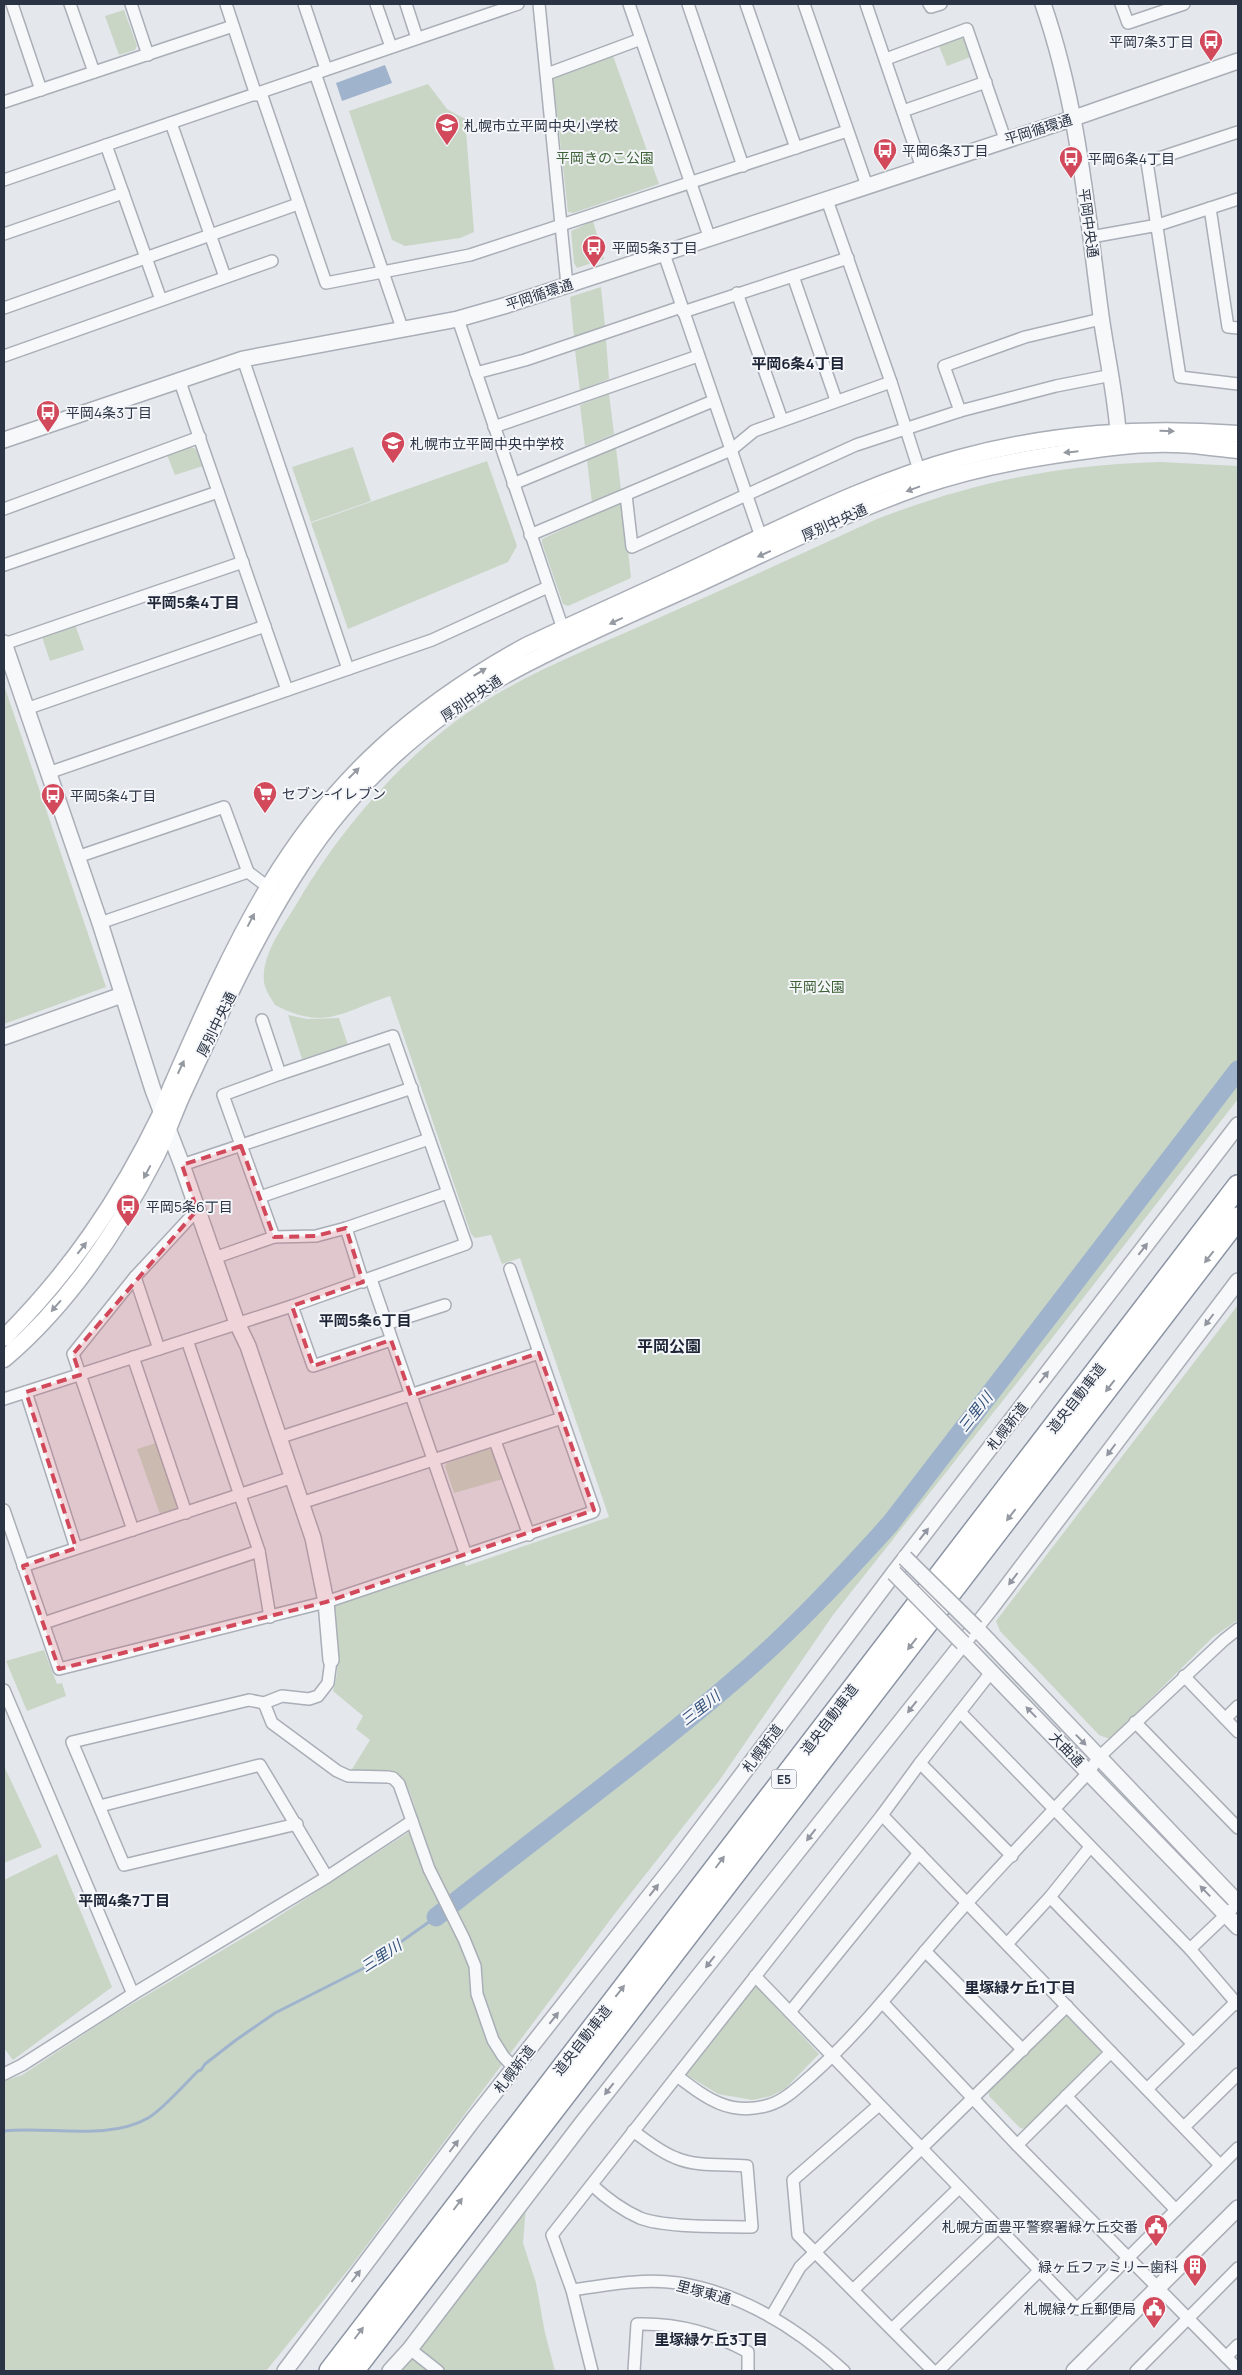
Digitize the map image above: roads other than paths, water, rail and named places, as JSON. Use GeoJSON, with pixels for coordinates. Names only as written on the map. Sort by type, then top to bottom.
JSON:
{"type":"FeatureCollection","features":[{"type":"Feature","properties":{"kind":"highway","name":"道央自動車道"},"geometry":{"type":"LineString","coordinates":[[330,2371],[1238,1186]]}},
{"type":"Feature","properties":{"kind":"highway","name":"道央自動車道"},"geometry":{"type":"LineString","coordinates":[[353,2371],[1238,1218]]}},
{"type":"Feature","properties":{"kind":"main road","name":"厚別中央通"},"geometry":{"type":"LineString","coordinates":[[4,1359],[42,1322],[101,1249],[130,1204],[265,926],[299,867],[339,813],[375,774],[438,720],[468,698],[565,636],[761,537],[870,488],[919,470],[1004,448],[1190,431],[1238,434]]}},
{"type":"Feature","properties":{"kind":"main road","name":"厚別中央通"},"geometry":{"type":"LineString","coordinates":[[4,1338],[33,1308],[94,1232],[121,1190],[162,1112],[232,956],[268,887],[328,802],[349,778],[404,726],[477,673],[526,646],[565,636],[842,517],[924,485],[970,471],[1119,438],[1238,450]]}},
{"type":"Feature","properties":{"kind":"street"},"geometry":{"type":"LineString","coordinates":[[12,4],[40,90]]}},
{"type":"Feature","properties":{"kind":"street"},"geometry":{"type":"LineString","coordinates":[[70,4],[94,72]]}},
{"type":"Feature","properties":{"kind":"street"},"geometry":{"type":"LineString","coordinates":[[131,4],[148,55]]}},
{"type":"Feature","properties":{"kind":"street"},"geometry":{"type":"LineString","coordinates":[[226,4],[326,283],[470,255],[847,131]]}},
{"type":"Feature","properties":{"kind":"street"},"geometry":{"type":"LineString","coordinates":[[304,4],[321,71],[383,273],[402,328]]}},
{"type":"Feature","properties":{"kind":"street"},"geometry":{"type":"LineString","coordinates":[[376,4],[391,47]]}},
{"type":"Feature","properties":{"kind":"street"},"geometry":{"type":"LineString","coordinates":[[406,4],[417,38]]}},
{"type":"Feature","properties":{"kind":"street"},"geometry":{"type":"LineString","coordinates":[[480,4],[485,16]]}},
{"type":"Feature","properties":{"kind":"street"},"geometry":{"type":"LineString","coordinates":[[4,180],[518,4]]}},
{"type":"Feature","properties":{"kind":"street"},"geometry":{"type":"LineString","coordinates":[[539,4],[567,285]]}},
{"type":"Feature","properties":{"kind":"street"},"geometry":{"type":"LineString","coordinates":[[629,4],[710,239]]}},
{"type":"Feature","properties":{"kind":"street"},"geometry":{"type":"LineString","coordinates":[[688,4],[743,166]]}},
{"type":"Feature","properties":{"kind":"street"},"geometry":{"type":"LineString","coordinates":[[746,4],[796,148]]}},
{"type":"Feature","properties":{"kind":"street"},"geometry":{"type":"LineString","coordinates":[[804,4],[867,186]]}},
{"type":"Feature","properties":{"kind":"street"},"geometry":{"type":"LineString","coordinates":[[866,4],[922,168]]}},
{"type":"Feature","properties":{"kind":"street"},"geometry":{"type":"LineString","coordinates":[[929,4],[931,7],[941,4]]}},
{"type":"Feature","properties":{"kind":"street","name":"平岡中央通"},"geometry":{"type":"LineString","coordinates":[[1043,4],[1054,37],[1074,118],[1101,319],[1112,375],[1119,438]]}},
{"type":"Feature","properties":{"kind":"street"},"geometry":{"type":"LineString","coordinates":[[1121,4],[1128,23],[1184,4]]}},
{"type":"Feature","properties":{"kind":"street"},"geometry":{"type":"LineString","coordinates":[[4,102],[233,26]]}},
{"type":"Feature","properties":{"kind":"street"},"geometry":{"type":"LineString","coordinates":[[886,59],[968,30],[1005,139]]}},
{"type":"Feature","properties":{"kind":"street"},"geometry":{"type":"LineString","coordinates":[[546,74],[641,39]]}},
{"type":"Feature","properties":{"kind":"street","name":"平岡循環通"},"geometry":{"type":"LineString","coordinates":[[4,440],[243,358],[458,319],[710,239],[1005,139],[1074,118],[1238,61]]}},
{"type":"Feature","properties":{"kind":"street"},"geometry":{"type":"LineString","coordinates":[[903,111],[986,82]]}},
{"type":"Feature","properties":{"kind":"street"},"geometry":{"type":"LineString","coordinates":[[171,123],[225,277]]}},
{"type":"Feature","properties":{"kind":"street"},"geometry":{"type":"LineString","coordinates":[[1238,132],[1147,162],[1180,377],[1238,384]]}},
{"type":"Feature","properties":{"kind":"street"},"geometry":{"type":"LineString","coordinates":[[106,145],[161,300]]}},
{"type":"Feature","properties":{"kind":"street"},"geometry":{"type":"LineString","coordinates":[[4,234],[123,193]]}},
{"type":"Feature","properties":{"kind":"street"},"geometry":{"type":"LineString","coordinates":[[1091,236],[1158,225],[1238,199]]}},
{"type":"Feature","properties":{"kind":"street"},"geometry":{"type":"LineString","coordinates":[[827,200],[891,382],[919,470]]}},
{"type":"Feature","properties":{"kind":"street"},"geometry":{"type":"LineString","coordinates":[[4,308],[298,204]]}},
{"type":"Feature","properties":{"kind":"street"},"geometry":{"type":"LineString","coordinates":[[1210,208],[1228,327],[1238,328]]}},
{"type":"Feature","properties":{"kind":"street"},"geometry":{"type":"LineString","coordinates":[[664,254],[761,537]]}},
{"type":"Feature","properties":{"kind":"street"},"geometry":{"type":"LineString","coordinates":[[476,373],[525,360],[848,258]]}},
{"type":"Feature","properties":{"kind":"street"},"geometry":{"type":"LineString","coordinates":[[4,356],[272,261]]}},
{"type":"Feature","properties":{"kind":"street"},"geometry":{"type":"LineString","coordinates":[[793,276],[836,400]]}},
{"type":"Feature","properties":{"kind":"street"},"geometry":{"type":"LineString","coordinates":[[737,293],[782,420]]}},
{"type":"Feature","properties":{"kind":"street"},"geometry":{"type":"LineString","coordinates":[[458,319],[565,636]]}},
{"type":"Feature","properties":{"kind":"street"},"geometry":{"type":"LineString","coordinates":[[960,412],[944,366],[1025,337],[1101,319]]}},
{"type":"Feature","properties":{"kind":"street"},"geometry":{"type":"LineString","coordinates":[[494,427],[698,356]]}},
{"type":"Feature","properties":{"kind":"street"},"geometry":{"type":"LineString","coordinates":[[243,358],[348,669]]}},
{"type":"Feature","properties":{"kind":"street"},"geometry":{"type":"LineString","coordinates":[[626,496],[632,547],[856,445],[960,412],[1056,386],[1112,375]]}},
{"type":"Feature","properties":{"kind":"street"},"geometry":{"type":"LineString","coordinates":[[179,379],[287,690]]}},
{"type":"Feature","properties":{"kind":"street"},"geometry":{"type":"LineString","coordinates":[[530,535],[626,496],[730,450],[754,431],[836,400],[891,382]]}},
{"type":"Feature","properties":{"kind":"street"},"geometry":{"type":"LineString","coordinates":[[513,484],[713,401]]}},
{"type":"Feature","properties":{"kind":"street"},"geometry":{"type":"LineString","coordinates":[[4,509],[200,437]]}},
{"type":"Feature","properties":{"kind":"street"},"geometry":{"type":"LineString","coordinates":[[4,565],[218,492]]}},
{"type":"Feature","properties":{"kind":"street"},"geometry":{"type":"LineString","coordinates":[[243,562],[4,643],[100,923],[122,995],[162,1112],[237,1322],[248,1346],[313,1538],[326,1602],[331,1660],[328,1682],[318,1696],[309,1699],[282,1696],[264,1703],[249,1700],[72,1742],[124,1865],[297,1824]]}},
{"type":"Feature","properties":{"kind":"street"},"geometry":{"type":"LineString","coordinates":[[48,773],[432,640],[548,587]]}},
{"type":"Feature","properties":{"kind":"street"},"geometry":{"type":"LineString","coordinates":[[26,709],[265,626]]}},
{"type":"Feature","properties":{"kind":"street"},"geometry":{"type":"LineString","coordinates":[[77,857],[224,807],[248,872],[268,887]]}},
{"type":"Feature","properties":{"kind":"street"},"geometry":{"type":"LineString","coordinates":[[100,923],[248,872]]}},
{"type":"Feature","properties":{"kind":"street"},"geometry":{"type":"LineString","coordinates":[[4,1037],[122,995]]}},
{"type":"Feature","properties":{"kind":"street"},"geometry":{"type":"LineString","coordinates":[[262,1020],[280,1074]]}},
{"type":"Feature","properties":{"kind":"street"},"geometry":{"type":"LineString","coordinates":[[4,1399],[237,1322],[292,1306],[466,1244],[393,1036],[224,1095],[274,1237]]}},
{"type":"Feature","properties":{"kind":"street"},"geometry":{"type":"LineString","coordinates":[[182,1165],[412,1088]]}},
{"type":"Feature","properties":{"kind":"street","name":"札幌新道"},"geometry":{"type":"LineString","coordinates":[[285,2371],[514,2068],[674,1865],[905,1558],[1238,1125]]}},
{"type":"Feature","properties":{"kind":"street"},"geometry":{"type":"LineString","coordinates":[[260,1197],[429,1139]]}},
{"type":"Feature","properties":{"kind":"street"},"geometry":{"type":"LineString","coordinates":[[214,1258],[274,1237],[316,1236],[346,1228],[447,1192]]}},
{"type":"Feature","properties":{"kind":"street"},"geometry":{"type":"LineString","coordinates":[[133,1530],[73,1354],[135,1277],[197,1210]]}},
{"type":"Feature","properties":{"kind":"street"},"geometry":{"type":"LineString","coordinates":[[346,1228],[386,1324],[466,1555]]}},
{"type":"Feature","properties":{"kind":"street"},"geometry":{"type":"LineString","coordinates":[[4,1510],[59,1669],[326,1602],[530,1535],[594,1510],[510,1269]]}},
{"type":"Feature","properties":{"kind":"street"},"geometry":{"type":"LineString","coordinates":[[135,1277],[159,1349]]}},
{"type":"Feature","properties":{"kind":"street"},"geometry":{"type":"LineString","coordinates":[[390,2371],[410,2349],[583,2122],[976,1628],[1238,1281]]}},
{"type":"Feature","properties":{"kind":"street"},"geometry":{"type":"LineString","coordinates":[[386,1324],[445,1305]]}},
{"type":"Feature","properties":{"kind":"street"},"geometry":{"type":"LineString","coordinates":[[292,1306],[313,1366],[391,1340]]}},
{"type":"Feature","properties":{"kind":"street"},"geometry":{"type":"LineString","coordinates":[[186,1340],[260,1551],[270,1616]]}},
{"type":"Feature","properties":{"kind":"street"},"geometry":{"type":"LineString","coordinates":[[278,1438],[539,1353]]}},
{"type":"Feature","properties":{"kind":"street"},"geometry":{"type":"LineString","coordinates":[[133,1357],[186,1513]]}},
{"type":"Feature","properties":{"kind":"street"},"geometry":{"type":"LineString","coordinates":[[26,1392],[76,1548]]}},
{"type":"Feature","properties":{"kind":"street"},"geometry":{"type":"LineString","coordinates":[[301,1503],[562,1418]]}},
{"type":"Feature","properties":{"kind":"street"},"geometry":{"type":"LineString","coordinates":[[494,1441],[530,1535]]}},
{"type":"Feature","properties":{"kind":"street"},"geometry":{"type":"LineString","coordinates":[[23,1566],[292,1477]]}},
{"type":"Feature","properties":{"kind":"street"},"geometry":{"type":"LineString","coordinates":[[44,1622],[260,1551]]}},
{"type":"Feature","properties":{"kind":"street","name":"大曲通"},"geometry":{"type":"LineString","coordinates":[[905,1558],[976,1628],[1238,1903]]}},
{"type":"Feature","properties":{"kind":"street","name":"大曲通"},"geometry":{"type":"LineString","coordinates":[[894,1573],[992,1671],[1238,1927]]}},
{"type":"Feature","properties":{"kind":"street"},"geometry":{"type":"LineString","coordinates":[[677,2076],[718,2104],[736,2109],[756,2108],[784,2099],[832,2057],[967,1903],[1089,1772],[1098,1758],[1184,1676],[1238,1629]]}},
{"type":"Feature","properties":{"kind":"street"},"geometry":{"type":"LineString","coordinates":[[592,2371],[572,2290],[552,2235],[882,1815],[920,1762],[992,1671]]}},
{"type":"Feature","properties":{"kind":"street"},"geometry":{"type":"LineString","coordinates":[[1184,1676],[1238,1732]]}},
{"type":"Feature","properties":{"kind":"street"},"geometry":{"type":"LineString","coordinates":[[4,1690],[133,1994]]}},
{"type":"Feature","properties":{"kind":"street"},"geometry":{"type":"LineString","coordinates":[[264,1703],[272,1723],[337,1771],[348,1776],[393,1778],[399,1784],[438,1889],[475,1966],[477,1994],[493,2040],[503,2056],[514,2068]]}},
{"type":"Feature","properties":{"kind":"street"},"geometry":{"type":"LineString","coordinates":[[1226,1718],[1238,1706]]}},
{"type":"Feature","properties":{"kind":"street"},"geometry":{"type":"LineString","coordinates":[[960,1712],[1190,1949],[1237,2004],[1147,2089]]}},
{"type":"Feature","properties":{"kind":"street"},"geometry":{"type":"LineString","coordinates":[[1135,1722],[1238,1828]]}},
{"type":"Feature","properties":{"kind":"street"},"geometry":{"type":"LineString","coordinates":[[920,1762],[1012,1856]]}},
{"type":"Feature","properties":{"kind":"street"},"geometry":{"type":"LineString","coordinates":[[100,1806],[260,1765],[327,1877]]}},
{"type":"Feature","properties":{"kind":"street"},"geometry":{"type":"LineString","coordinates":[[882,1815],[1220,2165]]}},
{"type":"Feature","properties":{"kind":"street"},"geometry":{"type":"LineString","coordinates":[[4,2074],[22,2065],[133,1994],[327,1877],[412,1821]]}},
{"type":"Feature","properties":{"kind":"street"},"geometry":{"type":"LineString","coordinates":[[1007,1944],[1050,1897],[1090,1847]]}},
{"type":"Feature","properties":{"kind":"street"},"geometry":{"type":"LineString","coordinates":[[790,2012],[919,1853]]}},
{"type":"Feature","properties":{"kind":"street"},"geometry":{"type":"LineString","coordinates":[[1050,1897],[1193,2044]]}},
{"type":"Feature","properties":{"kind":"street"},"geometry":{"type":"LineString","coordinates":[[1190,1949],[1238,1903]]}},
{"type":"Feature","properties":{"kind":"street"},"geometry":{"type":"LineString","coordinates":[[926,1951],[1023,2050]]}},
{"type":"Feature","properties":{"kind":"street"},"geometry":{"type":"LineString","coordinates":[[755,1976],[1077,2309],[1238,2148]]}},
{"type":"Feature","properties":{"kind":"street"},"geometry":{"type":"LineString","coordinates":[[882,2002],[1017,2145],[1238,2369]]}},
{"type":"Feature","properties":{"kind":"street"},"geometry":{"type":"LineString","coordinates":[[771,2317],[790,2282],[814,2252],[1067,2006]]}},
{"type":"Feature","properties":{"kind":"street"},"geometry":{"type":"LineString","coordinates":[[1017,2145],[1111,2052]]}},
{"type":"Feature","properties":{"kind":"street"},"geometry":{"type":"LineString","coordinates":[[1184,2127],[1238,2074]]}},
{"type":"Feature","properties":{"kind":"street"},"geometry":{"type":"LineString","coordinates":[[1066,2096],[1176,2210]]}},
{"type":"Feature","properties":{"kind":"street"},"geometry":{"type":"LineString","coordinates":[[879,2105],[793,2180],[798,2235],[933,2371]]}},
{"type":"Feature","properties":{"kind":"street"},"geometry":{"type":"LineString","coordinates":[[592,2185],[609,2200],[641,2218],[676,2224],[752,2227],[747,2166],[699,2163],[678,2159],[661,2151],[633,2131]]}},
{"type":"Feature","properties":{"kind":"street"},"geometry":{"type":"LineString","coordinates":[[853,2290],[959,2188]]}},
{"type":"Feature","properties":{"kind":"street"},"geometry":{"type":"LineString","coordinates":[[1074,2371],[1238,2208]]}},
{"type":"Feature","properties":{"kind":"street"},"geometry":{"type":"LineString","coordinates":[[892,2329],[998,2228]]}},
{"type":"Feature","properties":{"kind":"street"},"geometry":{"type":"LineString","coordinates":[[1136,2371],[1238,2268]]}},
{"type":"Feature","properties":{"kind":"street"},"geometry":{"type":"LineString","coordinates":[[938,2371],[1039,2271]]}},
{"type":"Feature","properties":{"kind":"street","name":"里塚東通"},"geometry":{"type":"LineString","coordinates":[[572,2290],[631,2282],[678,2283],[729,2296],[804,2336],[844,2371]]}},
{"type":"Feature","properties":{"kind":"street"},"geometry":{"type":"LineString","coordinates":[[634,2371],[637,2324],[659,2323],[713,2336],[738,2346],[748,2352],[748,2371]]}},
{"type":"Feature","properties":{"kind":"street"},"geometry":{"type":"LineString","coordinates":[[1226,2357],[1238,2345]]}},
{"type":"Feature","properties":{"kind":"street"},"geometry":{"type":"LineString","coordinates":[[410,2349],[438,2371]]}},
{"type":"Feature","properties":{"kind":"water"},"geometry":{"type":"Polygon","coordinates":[[[385,65],[392,83],[342,101],[336,83],[385,65]]]}},
{"type":"Feature","properties":{"kind":"waterway","name":"三里川"},"geometry":{"type":"LineString","coordinates":[[436,1917],[701,1708],[778,1641],[835,1584],[890,1524],[1238,1070]]}},
{"type":"Feature","properties":{"kind":"waterway","name":"三里川"},"geometry":{"type":"LineString","coordinates":[[4,2131],[97,2131],[132,2125],[148,2118],[201,2070],[205,2064],[236,2040],[275,2013],[364,1968],[436,1917]]}},
{"type":"Feature","properties":{"kind":"place","name":"平岡7条3丁目"},"geometry":{"type":"Point","coordinates":[1211,62]}},
{"type":"Feature","properties":{"kind":"place","name":"札幌市立平岡中央小学校"},"geometry":{"type":"Point","coordinates":[447,146]}},
{"type":"Feature","properties":{"kind":"place","name":"平岡6条3丁目"},"geometry":{"type":"Point","coordinates":[885,171]}},
{"type":"Feature","properties":{"kind":"place","name":"平岡6条4丁目"},"geometry":{"type":"Point","coordinates":[1071,179]}},
{"type":"Feature","properties":{"kind":"place","name":"平岡5条3丁目"},"geometry":{"type":"Point","coordinates":[594,268]}},
{"type":"Feature","properties":{"kind":"place","name":"平岡4条3丁目"},"geometry":{"type":"Point","coordinates":[48,433]}},
{"type":"Feature","properties":{"kind":"place","name":"札幌市立平岡中央中学校"},"geometry":{"type":"Point","coordinates":[393,464]}},
{"type":"Feature","properties":{"kind":"place","name":"セブン-イレブン"},"geometry":{"type":"Point","coordinates":[265,814]}},
{"type":"Feature","properties":{"kind":"place","name":"平岡5条4丁目"},"geometry":{"type":"Point","coordinates":[53,816]}},
{"type":"Feature","properties":{"kind":"place","name":"平岡5条6丁目"},"geometry":{"type":"Point","coordinates":[128,1227]}},
{"type":"Feature","properties":{"kind":"place","name":"札幌方面豊平警察署緑ケ丘交番"},"geometry":{"type":"Point","coordinates":[1156,2247]}},
{"type":"Feature","properties":{"kind":"place","name":"緑ヶ丘ファミリー歯科"},"geometry":{"type":"Point","coordinates":[1195,2287]}},
{"type":"Feature","properties":{"kind":"place","name":"札幌緑ケ丘郵便局"},"geometry":{"type":"Point","coordinates":[1154,2329]}},
{"type":"Feature","properties":{"kind":"district","name":"平岡6条4丁目"},"geometry":{"type":"Point","coordinates":[798,363]}},
{"type":"Feature","properties":{"kind":"district","name":"平岡5条4丁目"},"geometry":{"type":"Point","coordinates":[193,602]}},
{"type":"Feature","properties":{"kind":"district","name":"平岡5条6丁目"},"geometry":{"type":"Point","coordinates":[365,1320]}},
{"type":"Feature","properties":{"kind":"district","name":"平岡公園"},"geometry":{"type":"Point","coordinates":[669,1346]}},
{"type":"Feature","properties":{"kind":"district","name":"平岡4条7丁目"},"geometry":{"type":"Point","coordinates":[124,1900]}},
{"type":"Feature","properties":{"kind":"district","name":"里塚緑ケ丘1丁目"},"geometry":{"type":"Point","coordinates":[1020,1987]}},
{"type":"Feature","properties":{"kind":"district","name":"里塚緑ケ丘3丁目"},"geometry":{"type":"Point","coordinates":[711,2339]}},
{"type":"Feature","properties":{"kind":"park label","name":"平岡きのこ公園"},"geometry":{"type":"Point","coordinates":[605,157]}}]}
